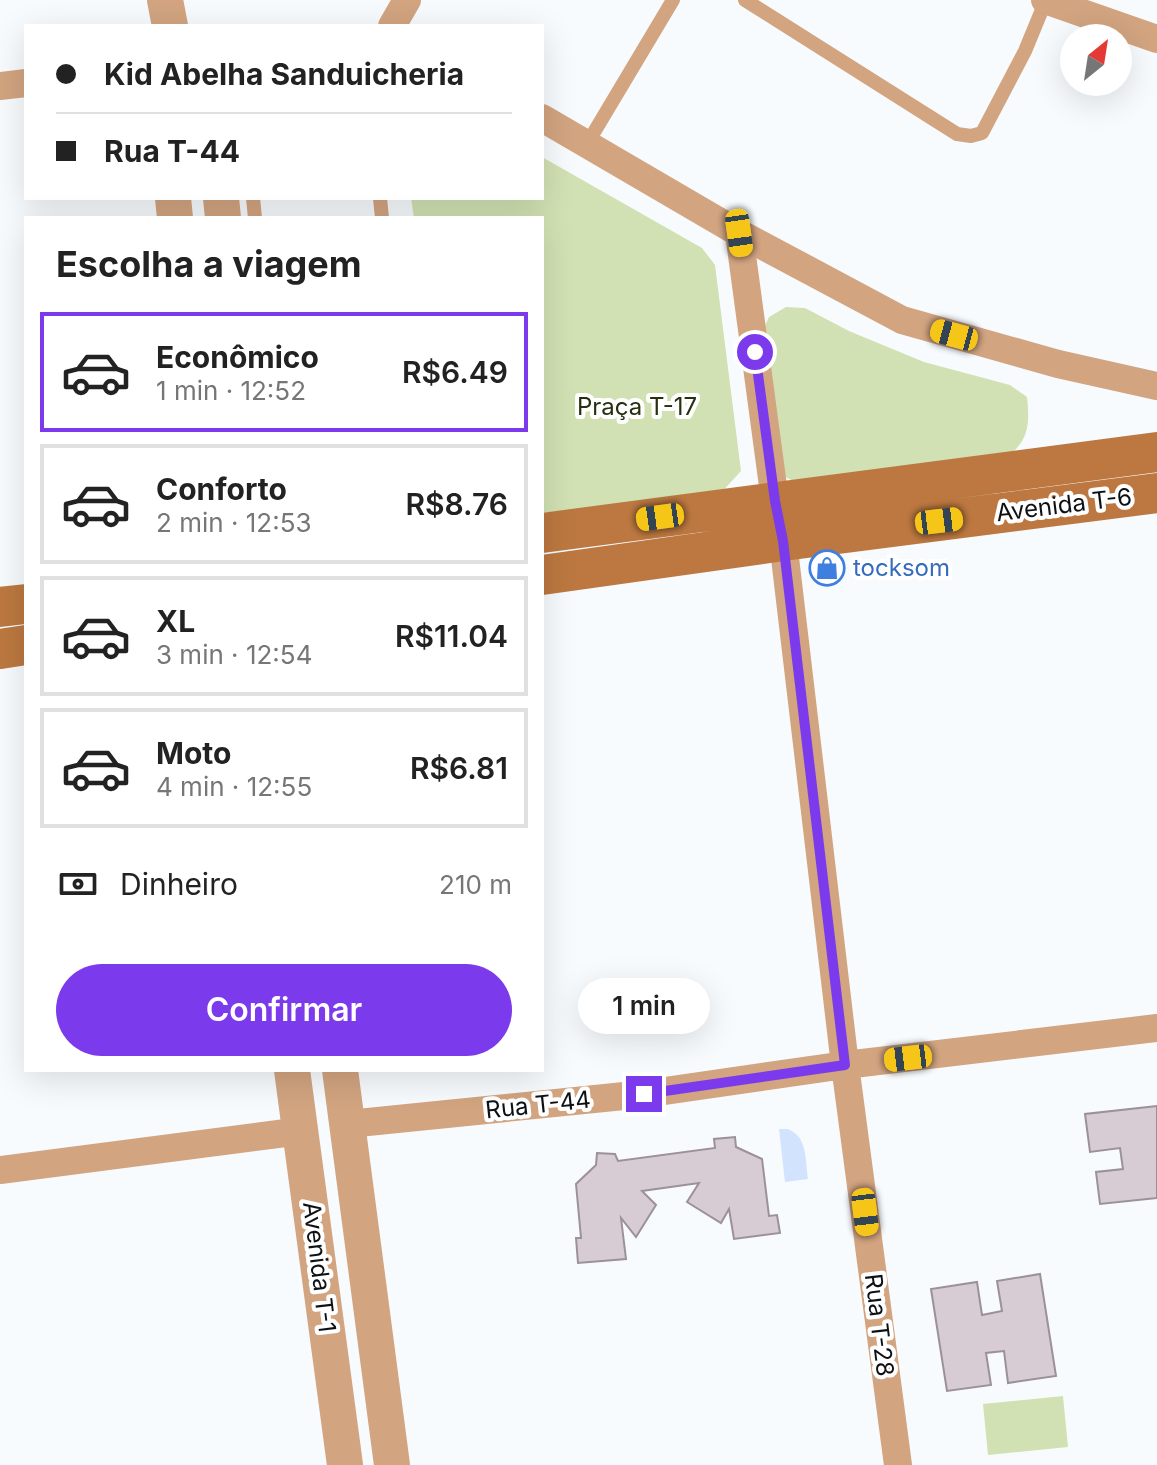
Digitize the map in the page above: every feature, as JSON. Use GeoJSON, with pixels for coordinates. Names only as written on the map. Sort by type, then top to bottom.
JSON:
{"type":"FeatureCollection","features":[{"type":"Feature","properties":{"kind":"main road","name":"Avenida T-6"},"geometry":{"type":"LineString","coordinates":[[544,533],[1157,452]]}},
{"type":"Feature","properties":{"kind":"main road","name":"Avenida T-6"},"geometry":{"type":"LineString","coordinates":[[544,575],[1157,493]]}},
{"type":"Feature","properties":{"kind":"main road"},"geometry":{"type":"LineString","coordinates":[[0,607],[24,604]]}},
{"type":"Feature","properties":{"kind":"main road"},"geometry":{"type":"LineString","coordinates":[[0,649],[24,645]]}},
{"type":"Feature","properties":{"kind":"street"},"geometry":{"type":"LineString","coordinates":[[165,0],[170,24]]}},
{"type":"Feature","properties":{"kind":"street"},"geometry":{"type":"LineString","coordinates":[[393,24],[407,0]]}},
{"type":"Feature","properties":{"kind":"street"},"geometry":{"type":"LineString","coordinates":[[1046,0],[1157,39]]}},
{"type":"Feature","properties":{"kind":"street"},"geometry":{"type":"LineString","coordinates":[[0,86],[24,83]]}},
{"type":"Feature","properties":{"kind":"street"},"geometry":{"type":"LineString","coordinates":[[544,119],[739,233],[902,320],[1058,364],[1157,386]]}},
{"type":"Feature","properties":{"kind":"street","name":"Rua T-28"},"geometry":{"type":"LineString","coordinates":[[739,233],[783,541],[845,1065],[898,1465]]}},
{"type":"Feature","properties":{"kind":"street","name":"Rua T-44"},"geometry":{"type":"LineString","coordinates":[[348,1124],[644,1094],[845,1065],[1157,1028]]}},
{"type":"Feature","properties":{"kind":"street","name":"Avenida T-1"},"geometry":{"type":"LineString","coordinates":[[292,1072],[345,1465]]}},
{"type":"Feature","properties":{"kind":"street","name":"Avenida T-1"},"geometry":{"type":"LineString","coordinates":[[340,1072],[392,1465]]}},
{"type":"Feature","properties":{"kind":"street"},"geometry":{"type":"LineString","coordinates":[[0,1170],[301,1131]]}},
{"type":"Feature","properties":{"kind":"lane"},"geometry":{"type":"LineString","coordinates":[[587,144],[673,0]]}},
{"type":"Feature","properties":{"kind":"lane"},"geometry":{"type":"LineString","coordinates":[[745,0],[957,134],[971,136],[982,133],[1025,51],[1046,0]]}},
{"type":"Feature","properties":{"kind":"green space","name":"Praça T-17"},"geometry":{"type":"Polygon","coordinates":[[[544,158],[702,248],[715,265],[741,471],[720,494],[544,513],[544,216],[414,216],[411,200],[544,200],[544,158]]]}},
{"type":"Feature","properties":{"kind":"green space"},"geometry":{"type":"Polygon","coordinates":[[[786,307],[805,308],[849,331],[924,362],[1010,385],[1027,397],[1028,424],[1019,446],[1005,458],[800,484],[785,477],[763,330],[769,317],[786,307]]]}},
{"type":"Feature","properties":{"kind":"green space"},"geometry":{"type":"Polygon","coordinates":[[[1063,1396],[1068,1447],[988,1455],[983,1404],[1063,1396]]]}},
{"type":"Feature","properties":{"kind":"water"},"geometry":{"type":"Polygon","coordinates":[[[779,1129],[788,1129],[802,1143],[808,1179],[785,1182],[779,1129]]]}},
{"type":"Feature","properties":{"kind":"building"},"geometry":{"type":"Polygon","coordinates":[[[1157,1106],[1157,1198],[1100,1204],[1096,1172],[1123,1169],[1120,1148],[1090,1152],[1085,1114],[1157,1106]]]}},
{"type":"Feature","properties":{"kind":"building"},"geometry":{"type":"Polygon","coordinates":[[[735,1137],[736,1147],[762,1159],[769,1216],[777,1215],[780,1233],[734,1239],[729,1209],[721,1223],[687,1202],[699,1183],[642,1191],[656,1205],[636,1237],[621,1218],[626,1259],[578,1263],[576,1238],[581,1238],[576,1184],[596,1165],[597,1153],[615,1154],[618,1161],[715,1148],[714,1139],[735,1137]]]}},
{"type":"Feature","properties":{"kind":"building"},"geometry":{"type":"Polygon","coordinates":[[[1040,1274],[1056,1376],[1008,1383],[1004,1351],[986,1353],[991,1385],[947,1391],[931,1289],[977,1282],[982,1315],[1002,1311],[997,1281],[1040,1274]]]}},
{"type":"Feature","properties":{"kind":"place","name":"tocksom"},"geometry":{"type":"Point","coordinates":[827,568]}},
{"type":"Feature","properties":{"kind":"route"},"geometry":{"type":"LineString","coordinates":[[644,1094],[845,1065],[783,541],[755,352]]}}]}
